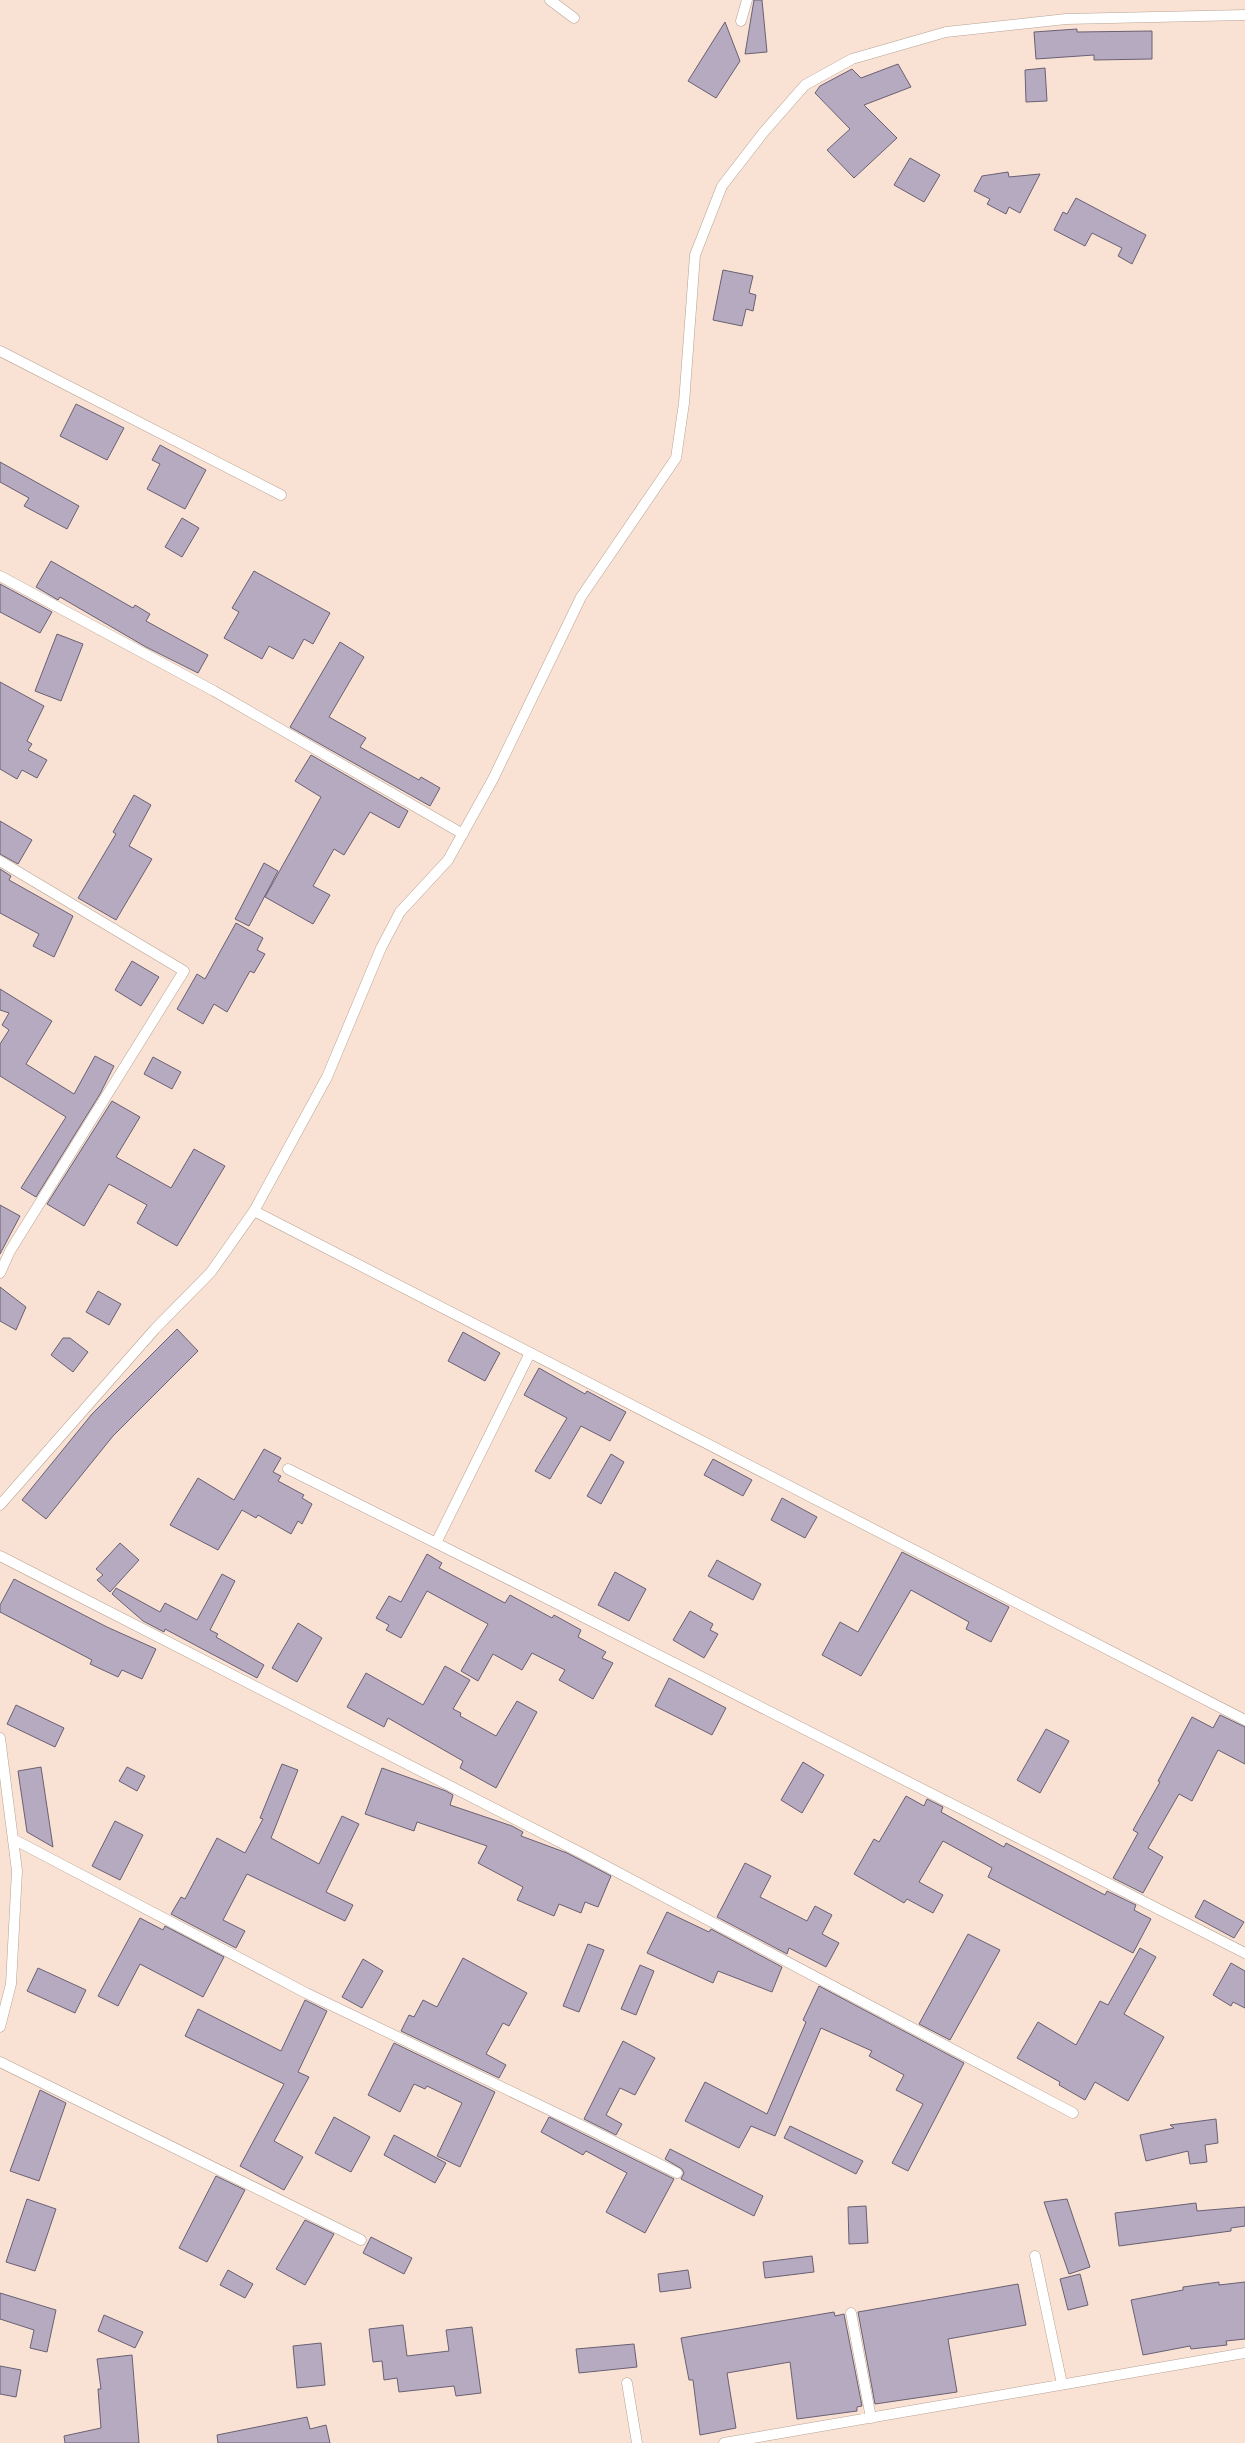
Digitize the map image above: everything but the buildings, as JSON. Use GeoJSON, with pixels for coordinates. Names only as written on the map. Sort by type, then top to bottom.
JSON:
{"type":"FeatureCollection","features":[{"type":"Feature","properties":{"kind":"lane"},"geometry":{"type":"LineString","coordinates":[[550,0],[574,18]]}},
{"type":"Feature","properties":{"kind":"lane"},"geometry":{"type":"LineString","coordinates":[[742,20],[746,0]]}},
{"type":"Feature","properties":{"kind":"lane"},"geometry":{"type":"LineString","coordinates":[[0,1505],[155,1329],[211,1272],[254,1211],[327,1077],[381,948],[400,912],[448,860],[493,779],[581,597],[676,458],[684,403],[695,255],[722,186],[805,85],[852,59],[946,32],[1066,19],[1245,16]]}},
{"type":"Feature","properties":{"kind":"lane"},"geometry":{"type":"LineString","coordinates":[[0,351],[281,495]]}},
{"type":"Feature","properties":{"kind":"lane"},"geometry":{"type":"LineString","coordinates":[[0,576],[214,691],[462,834]]}},
{"type":"Feature","properties":{"kind":"lane"},"geometry":{"type":"LineString","coordinates":[[0,860],[184,971],[10,1250],[0,1273]]}},
{"type":"Feature","properties":{"kind":"lane"},"geometry":{"type":"LineString","coordinates":[[254,1211],[1245,1720]]}},
{"type":"Feature","properties":{"kind":"lane"},"geometry":{"type":"LineString","coordinates":[[436,1543],[530,1353]]}},
{"type":"Feature","properties":{"kind":"lane"},"geometry":{"type":"LineString","coordinates":[[288,1469],[1245,1953]]}},
{"type":"Feature","properties":{"kind":"lane"},"geometry":{"type":"LineString","coordinates":[[0,1556],[568,1846],[1073,2113]]}},
{"type":"Feature","properties":{"kind":"lane"},"geometry":{"type":"LineString","coordinates":[[0,1738],[17,1871],[11,1984],[0,2027]]}},
{"type":"Feature","properties":{"kind":"lane"},"geometry":{"type":"LineString","coordinates":[[13,1839],[306,1993],[677,2173]]}},
{"type":"Feature","properties":{"kind":"lane"},"geometry":{"type":"LineString","coordinates":[[0,2062],[361,2240]]}},
{"type":"Feature","properties":{"kind":"lane"},"geometry":{"type":"LineString","coordinates":[[1035,2256],[1062,2384]]}},
{"type":"Feature","properties":{"kind":"lane"},"geometry":{"type":"LineString","coordinates":[[851,2313],[872,2418]]}},
{"type":"Feature","properties":{"kind":"lane"},"geometry":{"type":"LineString","coordinates":[[724,2443],[1245,2353]]}},
{"type":"Feature","properties":{"kind":"lane"},"geometry":{"type":"LineString","coordinates":[[627,2383],[637,2443]]}}]}
